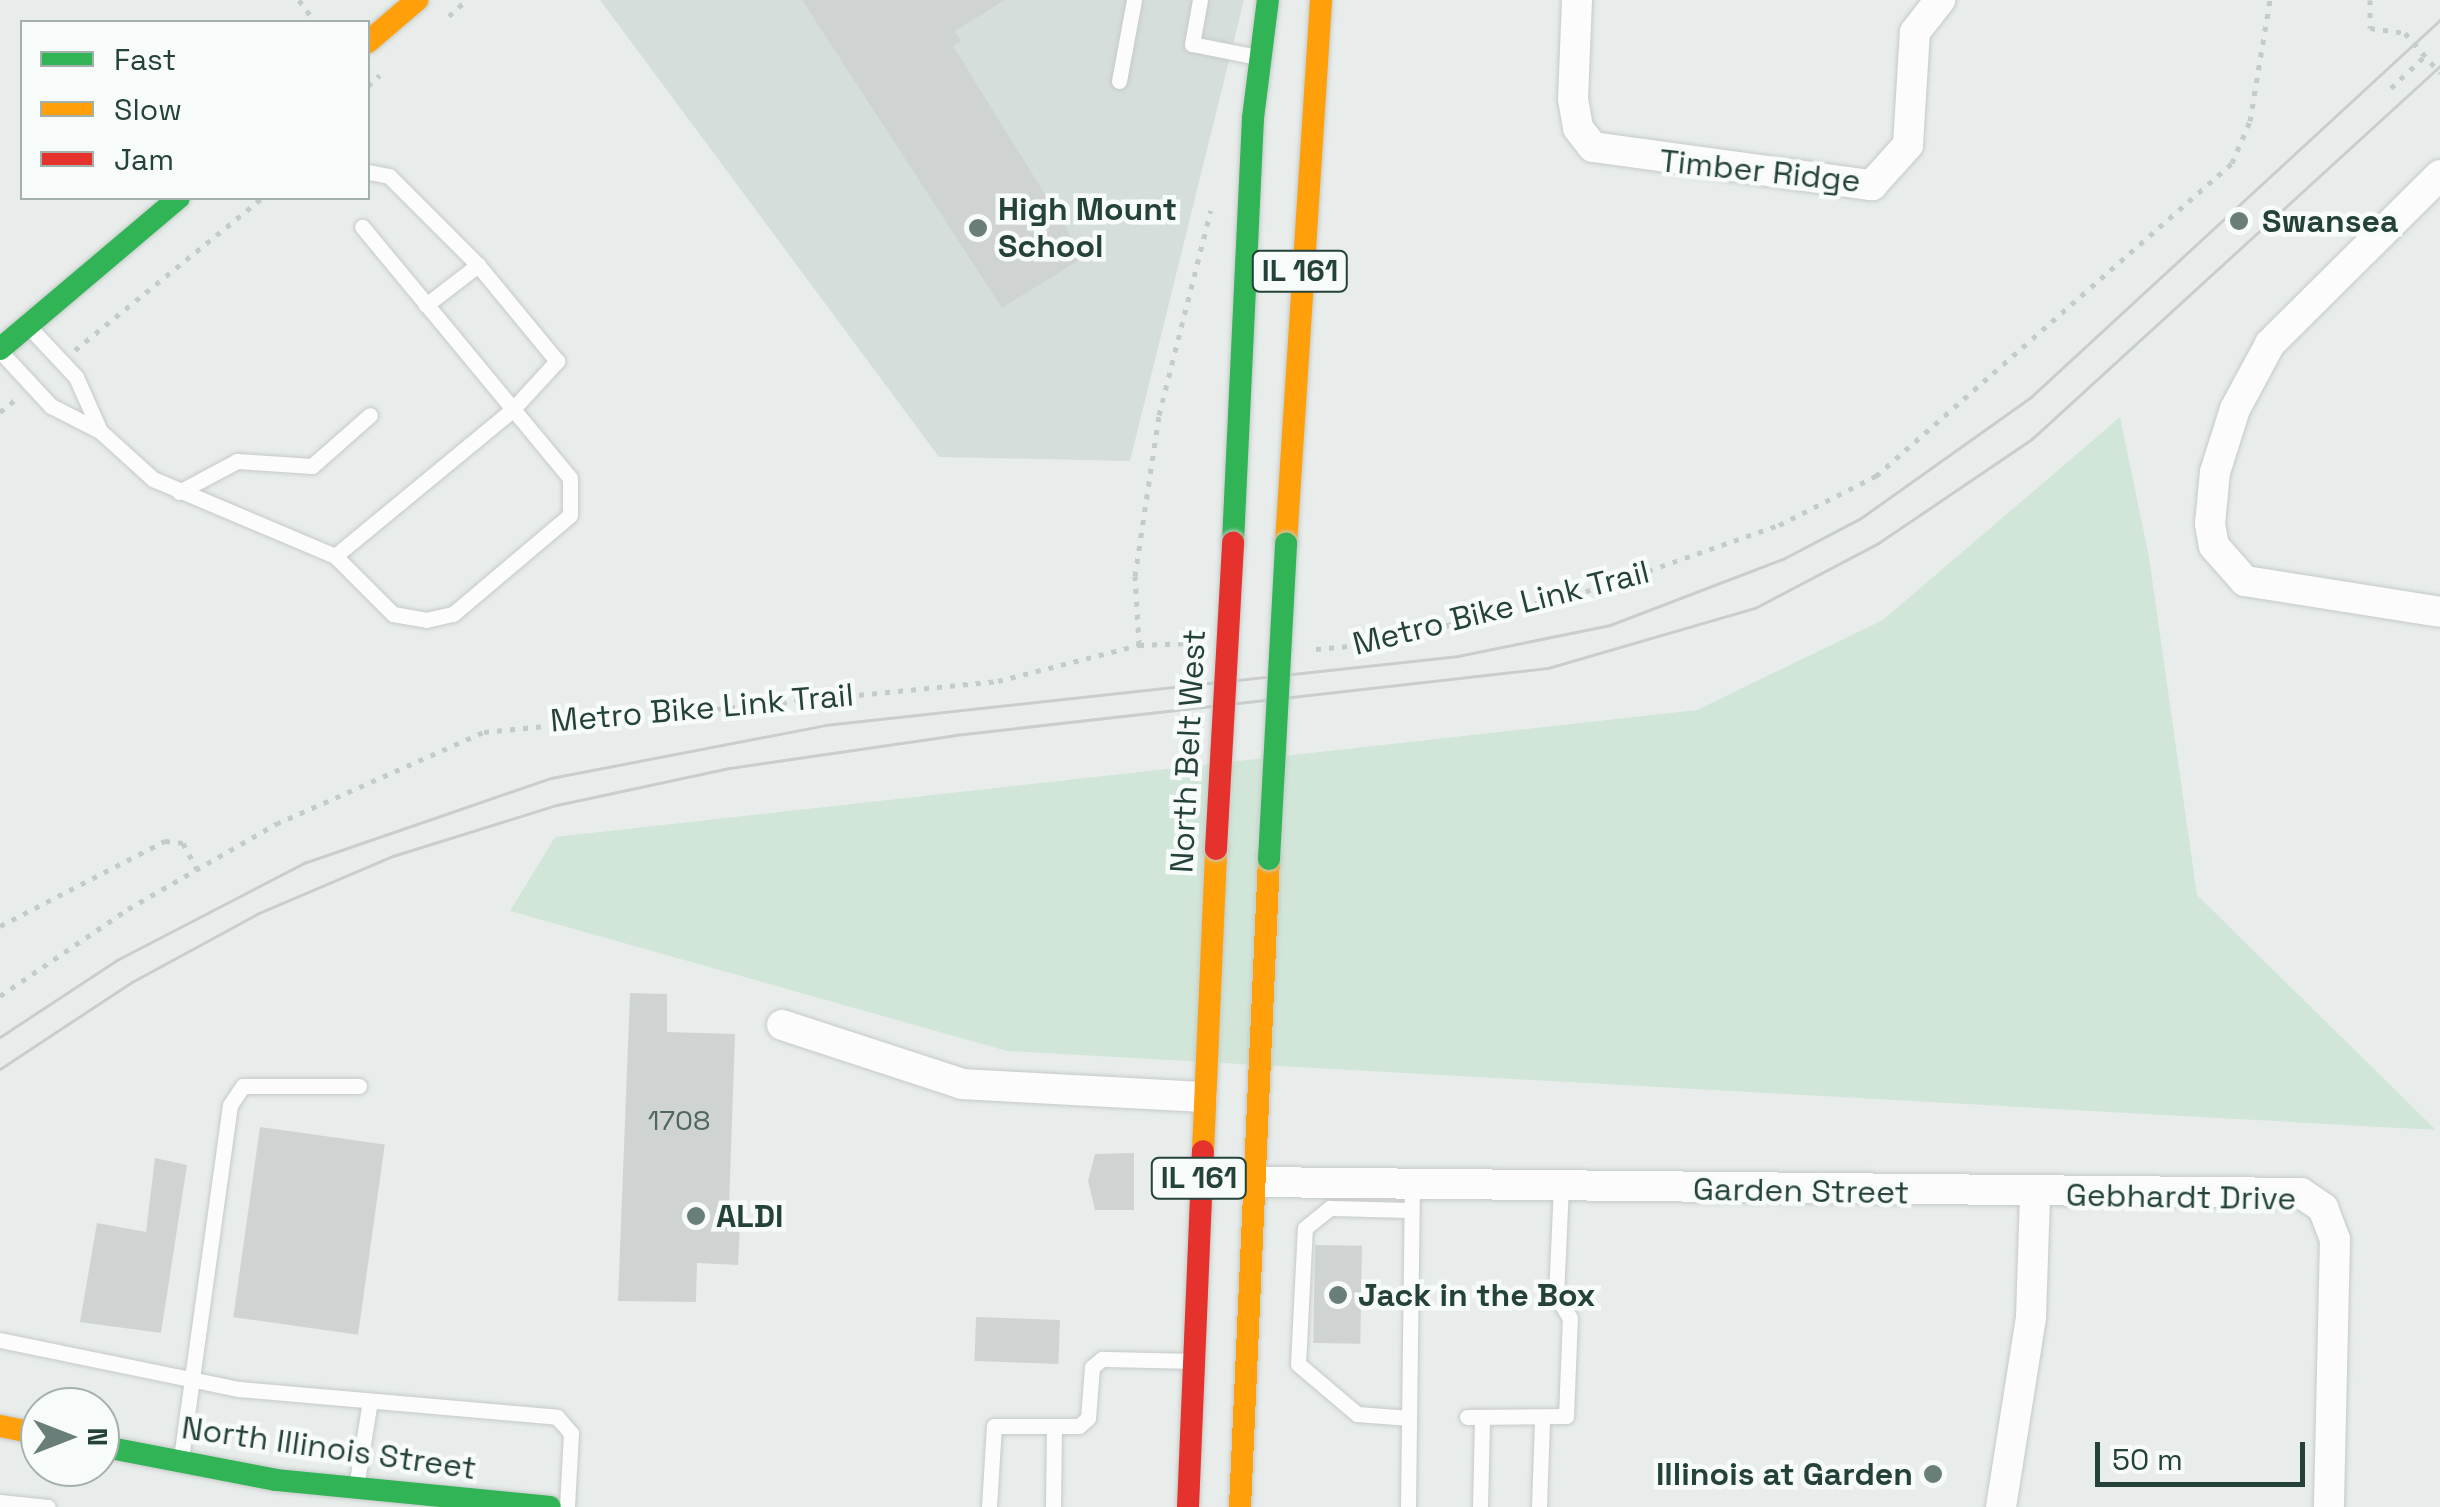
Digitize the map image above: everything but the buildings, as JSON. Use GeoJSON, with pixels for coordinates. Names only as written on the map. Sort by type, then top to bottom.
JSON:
{"type":"FeatureCollection","features":[{"type":"Feature","properties":{"kind":"main road"},"geometry":{"type":"LineString","coordinates":[[370,40],[418,0]]}},
{"type":"Feature","properties":{"kind":"main road","name":"North Belt West"},"geometry":{"type":"LineString","coordinates":[[1188,1507],[1202,1097],[1259,58],[1268,0]]}},
{"type":"Feature","properties":{"kind":"main road","name":"IL 161"},"geometry":{"type":"LineString","coordinates":[[1240,1507],[1252,1182],[1306,144],[1322,0]]}},
{"type":"Feature","properties":{"kind":"main road"},"geometry":{"type":"LineString","coordinates":[[0,350],[177,200]]}},
{"type":"Feature","properties":{"kind":"main road","name":"North Illinois Street"},"geometry":{"type":"LineString","coordinates":[[120,1450],[180,1462],[276,1494],[356,1490],[550,1507]]}},
{"type":"Feature","properties":{"kind":"street","name":"Timber Ridge"},"geometry":{"type":"LineString","coordinates":[[1578,0],[1573,99],[1578,128],[1592,147],[1872,185],[1908,145],[1915,32],[1940,0]]}},
{"type":"Feature","properties":{"kind":"street"},"geometry":{"type":"LineString","coordinates":[[2440,175],[2289,319],[2235,409],[2215,472],[2214,546],[2245,580],[2280,590],[2440,612]]}},
{"type":"Feature","properties":{"kind":"street"},"geometry":{"type":"LineString","coordinates":[[782,1025],[962,1084],[1202,1097]]}},
{"type":"Feature","properties":{"kind":"street","name":"Garden Street"},"geometry":{"type":"LineString","coordinates":[[1252,1182],[1412,1198],[1561,1187],[2035,1194]]}},
{"type":"Feature","properties":{"kind":"street","name":"Gebhardt Drive"},"geometry":{"type":"LineString","coordinates":[[2035,1194],[2300,1193],[2324,1208],[2334,1239],[2329,1507]]}},
{"type":"Feature","properties":{"kind":"street"},"geometry":{"type":"LineString","coordinates":[[2001,1507],[2031,1317],[2035,1194]]}},
{"type":"Feature","properties":{"kind":"lane"},"geometry":{"type":"LineString","coordinates":[[1119,81],[1134,0]]}},
{"type":"Feature","properties":{"kind":"lane"},"geometry":{"type":"LineString","coordinates":[[1200,0],[1192,44],[1259,58]]}},
{"type":"Feature","properties":{"kind":"lane"},"geometry":{"type":"LineString","coordinates":[[335,556],[512,410],[557,361],[478,265],[389,176],[370,172]]}},
{"type":"Feature","properties":{"kind":"lane"},"geometry":{"type":"LineString","coordinates":[[0,350],[51,406],[100,430],[180,492],[335,556],[393,614],[426,620],[452,614],[570,515],[570,478],[362,226]]}},
{"type":"Feature","properties":{"kind":"lane"},"geometry":{"type":"LineString","coordinates":[[426,305],[478,265]]}},
{"type":"Feature","properties":{"kind":"lane"},"geometry":{"type":"LineString","coordinates":[[28,325],[92,401],[100,430]]}},
{"type":"Feature","properties":{"kind":"lane"},"geometry":{"type":"LineString","coordinates":[[180,492],[237,461],[312,466],[370,415]]}},
{"type":"Feature","properties":{"kind":"lane"},"geometry":{"type":"LineString","coordinates":[[180,1462],[197,1380],[230,1105],[243,1086],[359,1086]]}},
{"type":"Feature","properties":{"kind":"lane"},"geometry":{"type":"LineString","coordinates":[[1480,1507],[1474,1418],[1542,1420],[1566,1416],[1570,1318],[1556,1296],[1561,1187]]}},
{"type":"Feature","properties":{"kind":"lane"},"geometry":{"type":"LineString","coordinates":[[1408,1507],[1412,1198],[1330,1208],[1304,1228],[1298,1364],[1357,1414],[1409,1418]]}},
{"type":"Feature","properties":{"kind":"lane"},"geometry":{"type":"LineString","coordinates":[[0,1340],[197,1380],[370,1402],[558,1418],[571,1433],[567,1507]]}},
{"type":"Feature","properties":{"kind":"lane"},"geometry":{"type":"LineString","coordinates":[[988,1507],[994,1426],[1080,1426],[1088,1418],[1092,1367],[1102,1359],[1192,1361]]}},
{"type":"Feature","properties":{"kind":"lane"},"geometry":{"type":"LineString","coordinates":[[356,1490],[370,1402]]}},
{"type":"Feature","properties":{"kind":"lane"},"geometry":{"type":"LineString","coordinates":[[1539,1507],[1542,1420]]}},
{"type":"Feature","properties":{"kind":"lane"},"geometry":{"type":"LineString","coordinates":[[1053,1507],[1054,1426]]}},
{"type":"Feature","properties":{"kind":"lane"},"geometry":{"type":"LineString","coordinates":[[0,1502],[48,1507]]}},
{"type":"Feature","properties":{"kind":"path","name":"Metro Bike Link Trail"},"geometry":{"type":"LineString","coordinates":[[1306,650],[1371,644],[1542,604],[1780,525],[1876,476],[2106,278],[2242,146],[2270,0]]}},
{"type":"Feature","properties":{"kind":"path"},"geometry":{"type":"LineString","coordinates":[[2370,0],[2372,30],[2404,33],[2440,72]]}},
{"type":"Feature","properties":{"kind":"path"},"geometry":{"type":"LineString","coordinates":[[2390,88],[2425,56]]}},
{"type":"Feature","properties":{"kind":"path"},"geometry":{"type":"LineString","coordinates":[[62,361],[260,200]]}},
{"type":"Feature","properties":{"kind":"path"},"geometry":{"type":"LineString","coordinates":[[1139,645],[1138,548],[1203,218],[1212,210],[1250,208]]}},
{"type":"Feature","properties":{"kind":"path"},"geometry":{"type":"LineString","coordinates":[[0,412],[32,386]]}},
{"type":"Feature","properties":{"kind":"path","name":"Metro Bike Link Trail"},"geometry":{"type":"LineString","coordinates":[[0,996],[197,869],[359,782],[484,732],[1042,674],[1139,645],[1196,644]]}},
{"type":"Feature","properties":{"kind":"path"},"geometry":{"type":"LineString","coordinates":[[0,926],[169,840],[183,843],[197,869]]}},
{"type":"Feature","properties":{"kind":"shaded area","name":"High Mount School"},"geometry":{"type":"Polygon","coordinates":[[[600,0],[1244,0],[1130,461],[939,457],[600,0]]]}},
{"type":"Feature","properties":{"kind":"green space"},"geometry":{"type":"Polygon","coordinates":[[[2120,417],[2149,557],[2197,895],[2436,1130],[1007,1051],[510,911],[555,837],[1697,710],[1883,620],[2120,417]]]}},
{"type":"Feature","properties":{"kind":"tram line"},"geometry":{"type":"LineString","coordinates":[[0,1037],[117,960],[304,863],[551,778],[825,725],[1458,656],[1610,625],[1783,559],[1861,518],[2031,397],[2440,20]]}},
{"type":"Feature","properties":{"kind":"tram line"},"geometry":{"type":"LineString","coordinates":[[0,1069],[132,982],[257,914],[393,856],[557,805],[730,768],[955,735],[1548,668],[1755,608],[1877,544],[2032,439],[2440,66]]}},
{"type":"Feature","properties":{"kind":"traffic: fast"},"geometry":{"type":"LineString","coordinates":[[1233,542],[1253,118],[1268,0]]}},
{"type":"Feature","properties":{"kind":"traffic: fast"},"geometry":{"type":"LineString","coordinates":[[0,349],[177,200]]}},
{"type":"Feature","properties":{"kind":"traffic: fast"},"geometry":{"type":"LineString","coordinates":[[1269,859],[1286,543]]}},
{"type":"Feature","properties":{"kind":"traffic: fast"},"geometry":{"type":"LineString","coordinates":[[120,1450],[276,1480],[550,1507]]}},
{"type":"Feature","properties":{"kind":"traffic: slow"},"geometry":{"type":"LineString","coordinates":[[370,40],[417,0]]}},
{"type":"Feature","properties":{"kind":"traffic: slow"},"geometry":{"type":"LineString","coordinates":[[1286,543],[1321,0]]}},
{"type":"Feature","properties":{"kind":"traffic: slow"},"geometry":{"type":"LineString","coordinates":[[1203,1151],[1216,849]]}},
{"type":"Feature","properties":{"kind":"traffic: slow"},"geometry":{"type":"LineString","coordinates":[[1240,1507],[1269,859]]}},
{"type":"Feature","properties":{"kind":"traffic: slow"},"geometry":{"type":"LineString","coordinates":[[0,1426],[20,1430]]}},
{"type":"Feature","properties":{"kind":"traffic: jam"},"geometry":{"type":"LineString","coordinates":[[1216,849],[1233,542]]}},
{"type":"Feature","properties":{"kind":"traffic: jam"},"geometry":{"type":"LineString","coordinates":[[1188,1507],[1203,1151]]}},
{"type":"Feature","properties":{"kind":"place","name":"Swansea"},"geometry":{"type":"Point","coordinates":[2239,221]}},
{"type":"Feature","properties":{"kind":"place","name":"High Mount School"},"geometry":{"type":"Point","coordinates":[978,228]}},
{"type":"Feature","properties":{"kind":"place","name":"ALDI"},"geometry":{"type":"Point","coordinates":[696,1216]}},
{"type":"Feature","properties":{"kind":"place","name":"Jack in the Box"},"geometry":{"type":"Point","coordinates":[1338,1295]}},
{"type":"Feature","properties":{"kind":"place","name":"Illinois at Garden"},"geometry":{"type":"Point","coordinates":[1933,1474]}}]}
